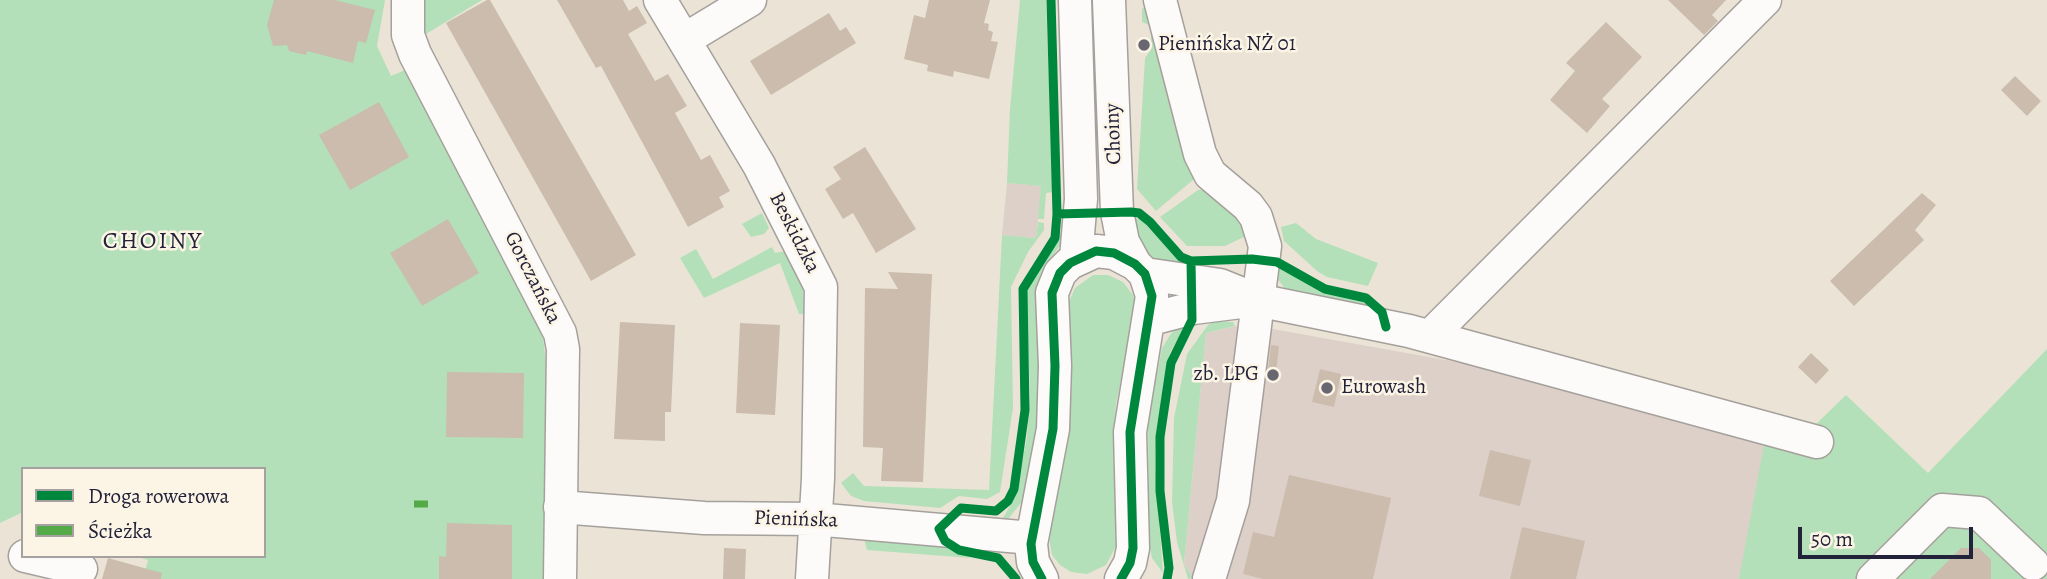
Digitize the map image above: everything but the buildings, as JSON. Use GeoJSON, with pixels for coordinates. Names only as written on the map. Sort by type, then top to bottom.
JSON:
{"type":"FeatureCollection","features":[{"type":"Feature","properties":{"kind":"street","name":"Gorczańska"},"geometry":{"type":"LineString","coordinates":[[408,0],[408,35],[415,54],[560,333],[563,366],[560,579]]}},
{"type":"Feature","properties":{"kind":"street","name":"Beskidzka"},"geometry":{"type":"LineString","coordinates":[[660,0],[759,165],[821,287],[818,479],[812,579]]}},
{"type":"Feature","properties":{"kind":"street"},"geometry":{"type":"LineString","coordinates":[[684,40],[750,0]]}},
{"type":"Feature","properties":{"kind":"street","name":"Choiny"},"geometry":{"type":"LineString","coordinates":[[1075,0],[1082,191],[1076,258]]}},
{"type":"Feature","properties":{"kind":"street","name":"Choiny"},"geometry":{"type":"LineString","coordinates":[[1109,0],[1117,212],[1123,242],[1140,269],[1152,296],[1151,319],[1135,390],[1130,432],[1133,548],[1129,577]]}},
{"type":"Feature","properties":{"kind":"street"},"geometry":{"type":"LineString","coordinates":[[1160,0],[1200,154],[1210,174],[1248,206],[1261,228],[1265,246],[1257,300],[1258,321],[1233,501],[1209,579]]}},
{"type":"Feature","properties":{"kind":"street"},"geometry":{"type":"LineString","coordinates":[[1430,337],[1765,0]]}},
{"type":"Feature","properties":{"kind":"street"},"geometry":{"type":"LineString","coordinates":[[1042,579],[1031,555],[1053,429],[1055,366],[1052,293],[1060,273],[1076,258],[1089,252],[1107,251],[1140,269],[1220,285],[1257,300],[1430,337],[1817,442]]}},
{"type":"Feature","properties":{"kind":"street"},"geometry":{"type":"LineString","coordinates":[[1151,319],[1193,308],[1257,300]]}},
{"type":"Feature","properties":{"kind":"street","name":"Pienińska"},"geometry":{"type":"LineString","coordinates":[[560,507],[705,518],[814,519],[1032,538]]}},
{"type":"Feature","properties":{"kind":"street"},"geometry":{"type":"LineString","coordinates":[[1873,579],[1942,510],[1979,513],[2034,564]]}},
{"type":"Feature","properties":{"kind":"street"},"geometry":{"type":"LineString","coordinates":[[0,551],[21,555]]}},
{"type":"Feature","properties":{"kind":"street"},"geometry":{"type":"LineString","coordinates":[[33,558],[81,569]]}},
{"type":"Feature","properties":{"kind":"shaded area"},"geometry":{"type":"Polygon","coordinates":[[[1007,183],[1042,186],[1036,238],[1002,235],[1007,183]]]}},
{"type":"Feature","properties":{"kind":"shaded area"},"geometry":{"type":"Polygon","coordinates":[[[1245,324],[1490,368],[1817,452],[1788,579],[1193,579],[1184,564],[1206,333],[1245,324]]]}},
{"type":"Feature","properties":{"kind":"green space"},"geometry":{"type":"Polygon","coordinates":[[[0,0],[385,0],[377,46],[391,76],[405,70],[524,286],[541,323],[548,377],[546,579],[143,579],[148,560],[141,558],[266,558],[266,467],[21,467],[21,513],[0,523],[0,0]]]}},
{"type":"Feature","properties":{"kind":"green space"},"geometry":{"type":"Polygon","coordinates":[[[423,0],[482,0],[426,34],[420,16],[423,0]]]}},
{"type":"Feature","properties":{"kind":"green space"},"geometry":{"type":"Polygon","coordinates":[[[1020,0],[1046,0],[1053,192],[1046,193],[1044,219],[1038,219],[1041,186],[1007,183],[1010,109],[1020,0]]]}},
{"type":"Feature","properties":{"kind":"green space"},"geometry":{"type":"Polygon","coordinates":[[[1150,3],[1195,172],[1193,180],[1156,211],[1137,189],[1145,58],[1151,49],[1151,26],[1142,22],[1142,9],[1150,3]]]}},
{"type":"Feature","properties":{"kind":"green space"},"geometry":{"type":"Polygon","coordinates":[[[1198,190],[1207,190],[1246,223],[1246,236],[1225,246],[1187,246],[1160,217],[1198,190]]]}},
{"type":"Feature","properties":{"kind":"green space"},"geometry":{"type":"Polygon","coordinates":[[[762,213],[769,228],[764,234],[751,237],[742,224],[762,213]]]}},
{"type":"Feature","properties":{"kind":"green space"},"geometry":{"type":"Polygon","coordinates":[[[1131,218],[1141,219],[1180,262],[1183,272],[1163,266],[1149,254],[1138,241],[1131,218]]]}},
{"type":"Feature","properties":{"kind":"green space"},"geometry":{"type":"Polygon","coordinates":[[[1066,220],[1065,238],[1043,270],[1035,290],[1039,385],[1035,446],[1024,499],[1009,518],[1001,521],[1015,498],[1027,437],[1030,393],[1026,292],[1041,262],[1056,243],[1066,220]]]}},
{"type":"Feature","properties":{"kind":"green space"},"geometry":{"type":"Polygon","coordinates":[[[1038,222],[1044,223],[1044,230],[1028,252],[1011,287],[1013,408],[1000,492],[987,499],[959,496],[940,508],[864,501],[851,496],[841,483],[853,473],[864,486],[989,490],[1002,235],[1036,238],[1038,222]]]}},
{"type":"Feature","properties":{"kind":"green space"},"geometry":{"type":"Polygon","coordinates":[[[1296,223],[1316,239],[1378,263],[1368,286],[1327,277],[1317,271],[1284,241],[1281,227],[1296,223]]]}},
{"type":"Feature","properties":{"kind":"green space"},"geometry":{"type":"Polygon","coordinates":[[[772,247],[775,253],[786,251],[803,285],[804,314],[799,314],[780,263],[704,298],[680,258],[696,249],[713,279],[772,247]]]}},
{"type":"Feature","properties":{"kind":"green space"},"geometry":{"type":"Polygon","coordinates":[[[1277,267],[1322,292],[1366,302],[1364,312],[1286,290],[1277,278],[1277,267]]]}},
{"type":"Feature","properties":{"kind":"green space"},"geometry":{"type":"Polygon","coordinates":[[[1093,275],[1108,275],[1123,282],[1133,295],[1136,306],[1116,404],[1113,439],[1116,546],[1106,565],[1087,574],[1071,572],[1060,565],[1052,555],[1049,538],[1069,437],[1072,379],[1068,304],[1075,288],[1093,275]]]}},
{"type":"Feature","properties":{"kind":"green space"},"geometry":{"type":"Polygon","coordinates":[[[1216,321],[1233,322],[1235,326],[1206,333],[1184,564],[1193,578],[1188,579],[1177,542],[1172,502],[1174,418],[1187,354],[1208,325],[1216,321]]]}},
{"type":"Feature","properties":{"kind":"green space"},"geometry":{"type":"Polygon","coordinates":[[[1186,324],[1170,353],[1156,435],[1155,466],[1163,573],[1152,558],[1149,543],[1148,422],[1162,348],[1174,329],[1186,324]]]}},
{"type":"Feature","properties":{"kind":"green space"},"geometry":{"type":"Polygon","coordinates":[[[2047,349],[2047,579],[1739,579],[1765,439],[1813,427],[1846,395],[1928,473],[2047,349]]]}},
{"type":"Feature","properties":{"kind":"green space"},"geometry":{"type":"Polygon","coordinates":[[[863,535],[936,541],[970,558],[867,550],[863,535]]]}},
{"type":"Feature","properties":{"kind":"marked path"},"geometry":{"type":"LineString","coordinates":[[414,504],[428,504]]}},
{"type":"Feature","properties":{"kind":"cycle path"},"geometry":{"type":"LineString","coordinates":[[1051,0],[1057,214]]}},
{"type":"Feature","properties":{"kind":"cycle path"},"geometry":{"type":"LineString","coordinates":[[1016,579],[998,558],[959,550],[945,541],[939,529],[961,508],[996,511],[1008,501],[1014,489],[1025,410],[1023,289],[1055,238],[1057,214],[1131,212],[1139,213],[1181,257],[1191,261],[1192,320],[1171,363],[1160,437],[1160,491],[1169,568],[1167,579]]}},
{"type":"Feature","properties":{"kind":"cycle path"},"geometry":{"type":"LineString","coordinates":[[1042,579],[1033,562],[1031,544],[1053,429],[1055,366],[1052,293],[1060,273],[1070,263],[1096,251],[1114,253],[1135,264],[1145,274],[1152,296],[1130,432],[1133,548],[1130,563],[1121,579]]}},
{"type":"Feature","properties":{"kind":"cycle path"},"geometry":{"type":"LineString","coordinates":[[1191,261],[1252,259],[1277,262],[1325,289],[1366,298],[1382,312],[1386,327]]}},
{"type":"Feature","properties":{"kind":"place","name":"Pienińska NŻ 01"},"geometry":{"type":"Point","coordinates":[1144,45]}},
{"type":"Feature","properties":{"kind":"place","name":"zb. LPG"},"geometry":{"type":"Point","coordinates":[1273,375]}},
{"type":"Feature","properties":{"kind":"place","name":"Eurowash"},"geometry":{"type":"Point","coordinates":[1327,388]}},
{"type":"Feature","properties":{"kind":"district","name":"CHOINY"},"geometry":{"type":"Point","coordinates":[153,242]}}]}
